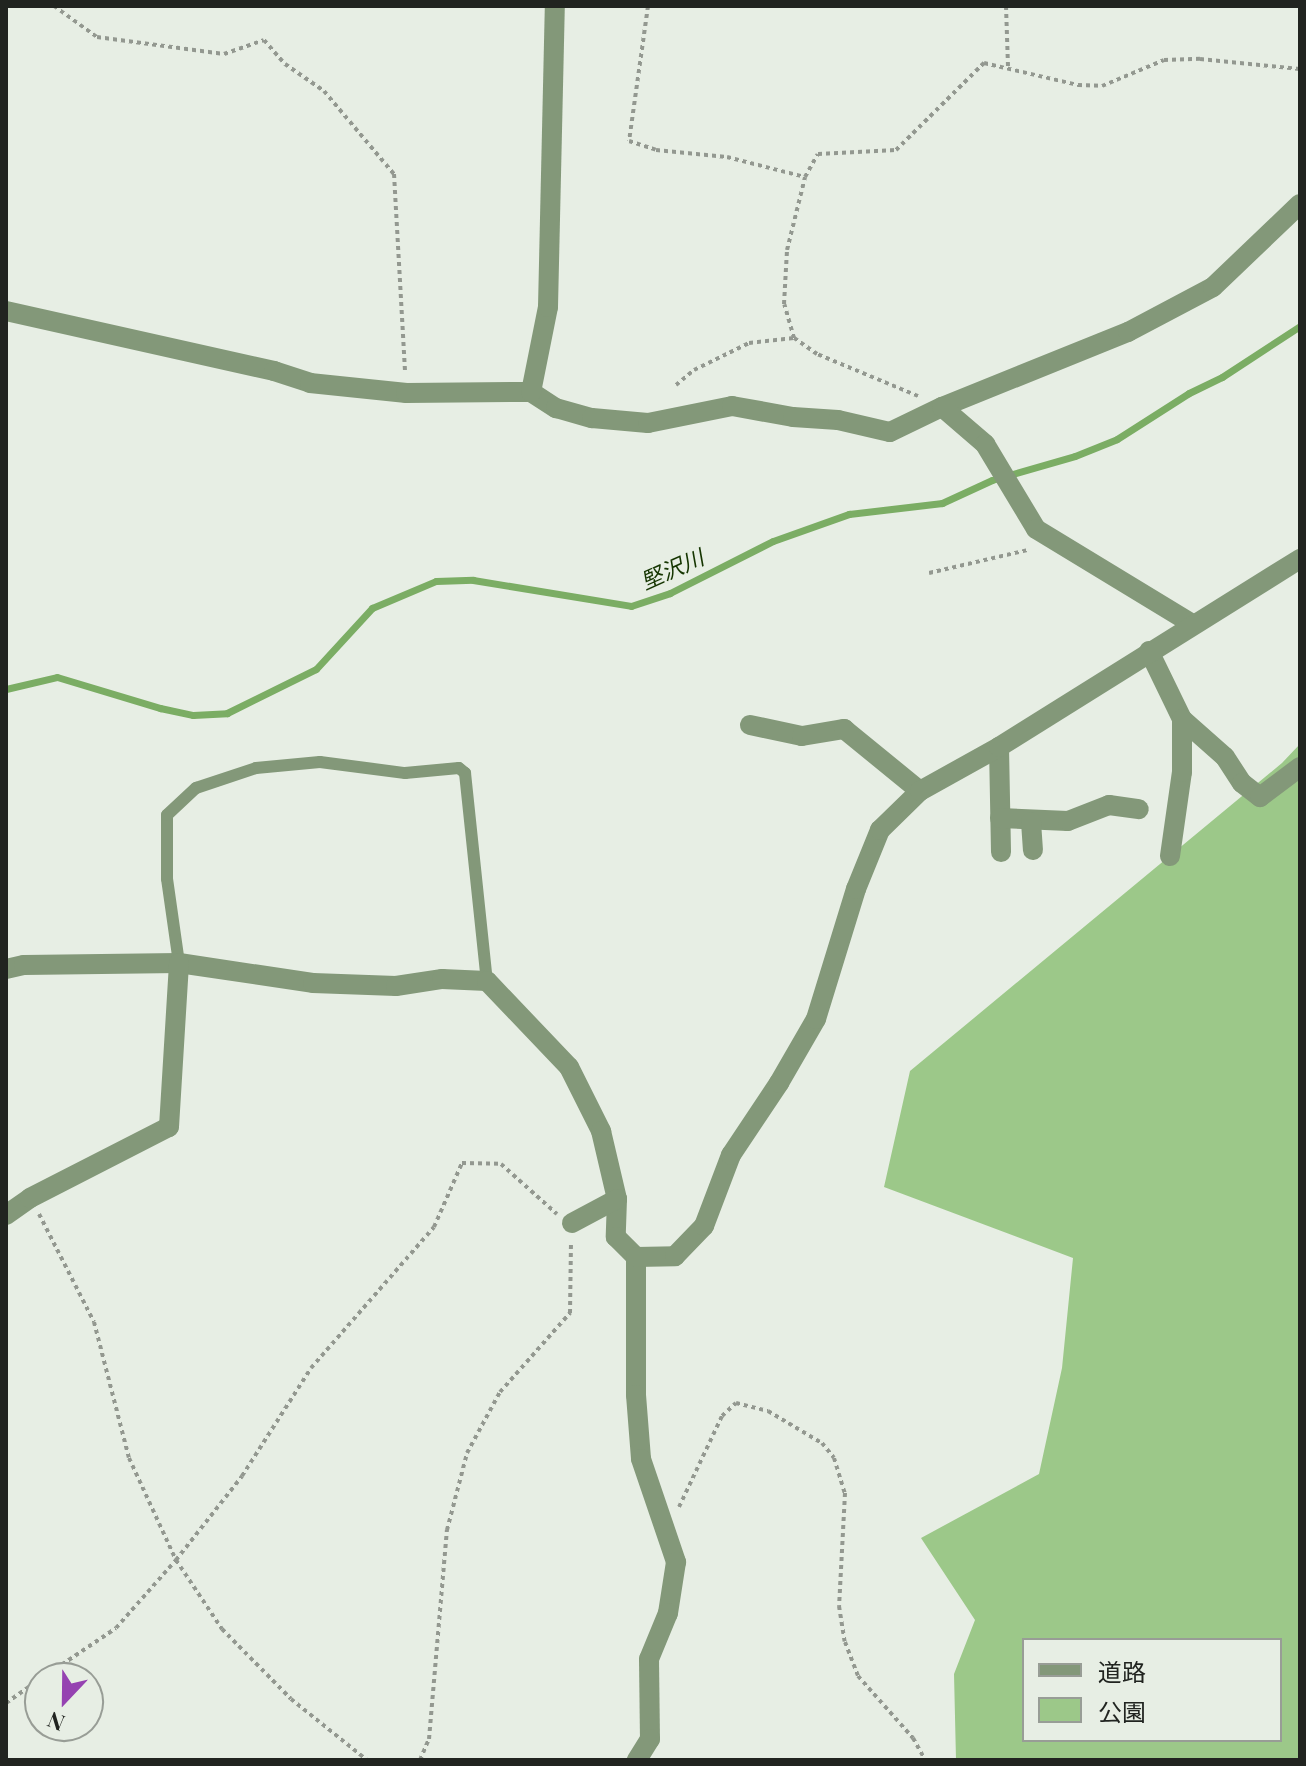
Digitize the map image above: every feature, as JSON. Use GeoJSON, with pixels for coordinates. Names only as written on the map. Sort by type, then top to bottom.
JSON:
{"type":"FeatureCollection","features":[{"type":"Feature","properties":{"kind":"street"},"geometry":{"type":"LineString","coordinates":[[531,392],[548,307],[555,6]]}},
{"type":"Feature","properties":{"kind":"street"},"geometry":{"type":"LineString","coordinates":[[6,311],[274,371],[310,383],[406,393],[531,392],[556,408],[592,418],[648,423],[732,406],[793,417],[838,420],[890,432],[942,407],[1128,332],[1213,287],[1300,204]]}},
{"type":"Feature","properties":{"kind":"street"},"geometry":{"type":"LineString","coordinates":[[942,407],[985,444],[1036,529],[1192,624]]}},
{"type":"Feature","properties":{"kind":"street"},"geometry":{"type":"LineString","coordinates":[[636,1257],[675,1256],[704,1226],[731,1155],[779,1083],[816,1019],[856,889],[880,830],[920,791],[999,747],[1300,559]]}},
{"type":"Feature","properties":{"kind":"street"},"geometry":{"type":"LineString","coordinates":[[1149,651],[1182,719],[1225,757],[1242,783],[1260,797],[1300,767]]}},
{"type":"Feature","properties":{"kind":"street"},"geometry":{"type":"LineString","coordinates":[[1170,856],[1182,772],[1182,719]]}},
{"type":"Feature","properties":{"kind":"street"},"geometry":{"type":"LineString","coordinates":[[750,725],[802,736],[844,729],[920,791]]}},
{"type":"Feature","properties":{"kind":"street"},"geometry":{"type":"LineString","coordinates":[[999,747],[1001,852]]}},
{"type":"Feature","properties":{"kind":"street"},"geometry":{"type":"LineString","coordinates":[[1000,818],[1031,822],[1068,821],[1109,805],[1139,809]]}},
{"type":"Feature","properties":{"kind":"street"},"geometry":{"type":"LineString","coordinates":[[1031,822],[1033,850]]}},
{"type":"Feature","properties":{"kind":"street"},"geometry":{"type":"LineString","coordinates":[[6,1215],[30,1198],[169,1127],[179,963]]}},
{"type":"Feature","properties":{"kind":"street"},"geometry":{"type":"LineString","coordinates":[[6,969],[24,965],[179,963],[313,983],[396,986],[442,979],[487,981],[569,1067],[601,1131],[617,1199],[616,1237],[636,1257],[636,1395],[641,1459],[676,1562],[668,1613],[649,1659],[650,1739],[637,1760]]}},
{"type":"Feature","properties":{"kind":"street"},"geometry":{"type":"LineString","coordinates":[[572,1223],[617,1199]]}},
{"type":"Feature","properties":{"kind":"lane"},"geometry":{"type":"LineString","coordinates":[[179,963],[167,879],[167,815],[196,788],[256,768],[320,762],[405,773],[459,768],[465,773],[487,981]]}},
{"type":"Feature","properties":{"kind":"path"},"geometry":{"type":"LineString","coordinates":[[54,6],[97,37],[224,54],[264,40],[285,64],[324,91],[394,174],[406,393]]}},
{"type":"Feature","properties":{"kind":"path"},"geometry":{"type":"LineString","coordinates":[[648,6],[629,141],[656,150],[727,157],[805,177]]}},
{"type":"Feature","properties":{"kind":"path"},"geometry":{"type":"LineString","coordinates":[[1006,6],[1008,66]]}},
{"type":"Feature","properties":{"kind":"path"},"geometry":{"type":"LineString","coordinates":[[942,407],[817,354],[794,338],[784,304],[787,250],[805,177],[818,154],[896,150],[919,130],[972,71],[984,63],[1008,66],[1078,85],[1102,86],[1164,60],[1200,59],[1300,69]]}},
{"type":"Feature","properties":{"kind":"path"},"geometry":{"type":"LineString","coordinates":[[676,385],[694,370],[749,343],[794,338]]}},
{"type":"Feature","properties":{"kind":"path"},"geometry":{"type":"LineString","coordinates":[[929,573],[1059,545]]}},
{"type":"Feature","properties":{"kind":"path"},"geometry":{"type":"LineString","coordinates":[[66,1662],[116,1628],[176,1560],[242,1476],[311,1368],[434,1227],[462,1163],[501,1164],[551,1210],[572,1223],[570,1313],[500,1392],[467,1453],[447,1530],[429,1739],[420,1760]]}},
{"type":"Feature","properties":{"kind":"path"},"geometry":{"type":"LineString","coordinates":[[30,1198],[94,1322],[129,1458],[176,1560],[222,1629],[291,1699],[367,1760]]}},
{"type":"Feature","properties":{"kind":"path"},"geometry":{"type":"LineString","coordinates":[[667,1531],[722,1416],[736,1403],[768,1411],[822,1443],[834,1458],[845,1493],[839,1606],[845,1642],[858,1676],[913,1738],[925,1760]]}},
{"type":"Feature","properties":{"kind":"path"},"geometry":{"type":"LineString","coordinates":[[6,1703],[24,1691]]}},
{"type":"Feature","properties":{"kind":"green space"},"geometry":{"type":"Polygon","coordinates":[[[1300,744],[1300,1760],[956,1760],[954,1674],[975,1620],[921,1538],[1039,1474],[1062,1368],[1073,1258],[884,1187],[910,1071],[1282,763],[1300,744]]]}},
{"type":"Feature","properties":{"kind":"waterway","name":"堅沢川"},"geometry":{"type":"LineString","coordinates":[[6,689],[57,677],[193,715],[227,713],[316,669],[372,608],[436,581],[473,580],[631,606],[670,593],[773,541],[849,514],[942,503],[992,480],[1075,456],[1117,439],[1189,393],[1222,377],[1300,326]]}}]}
